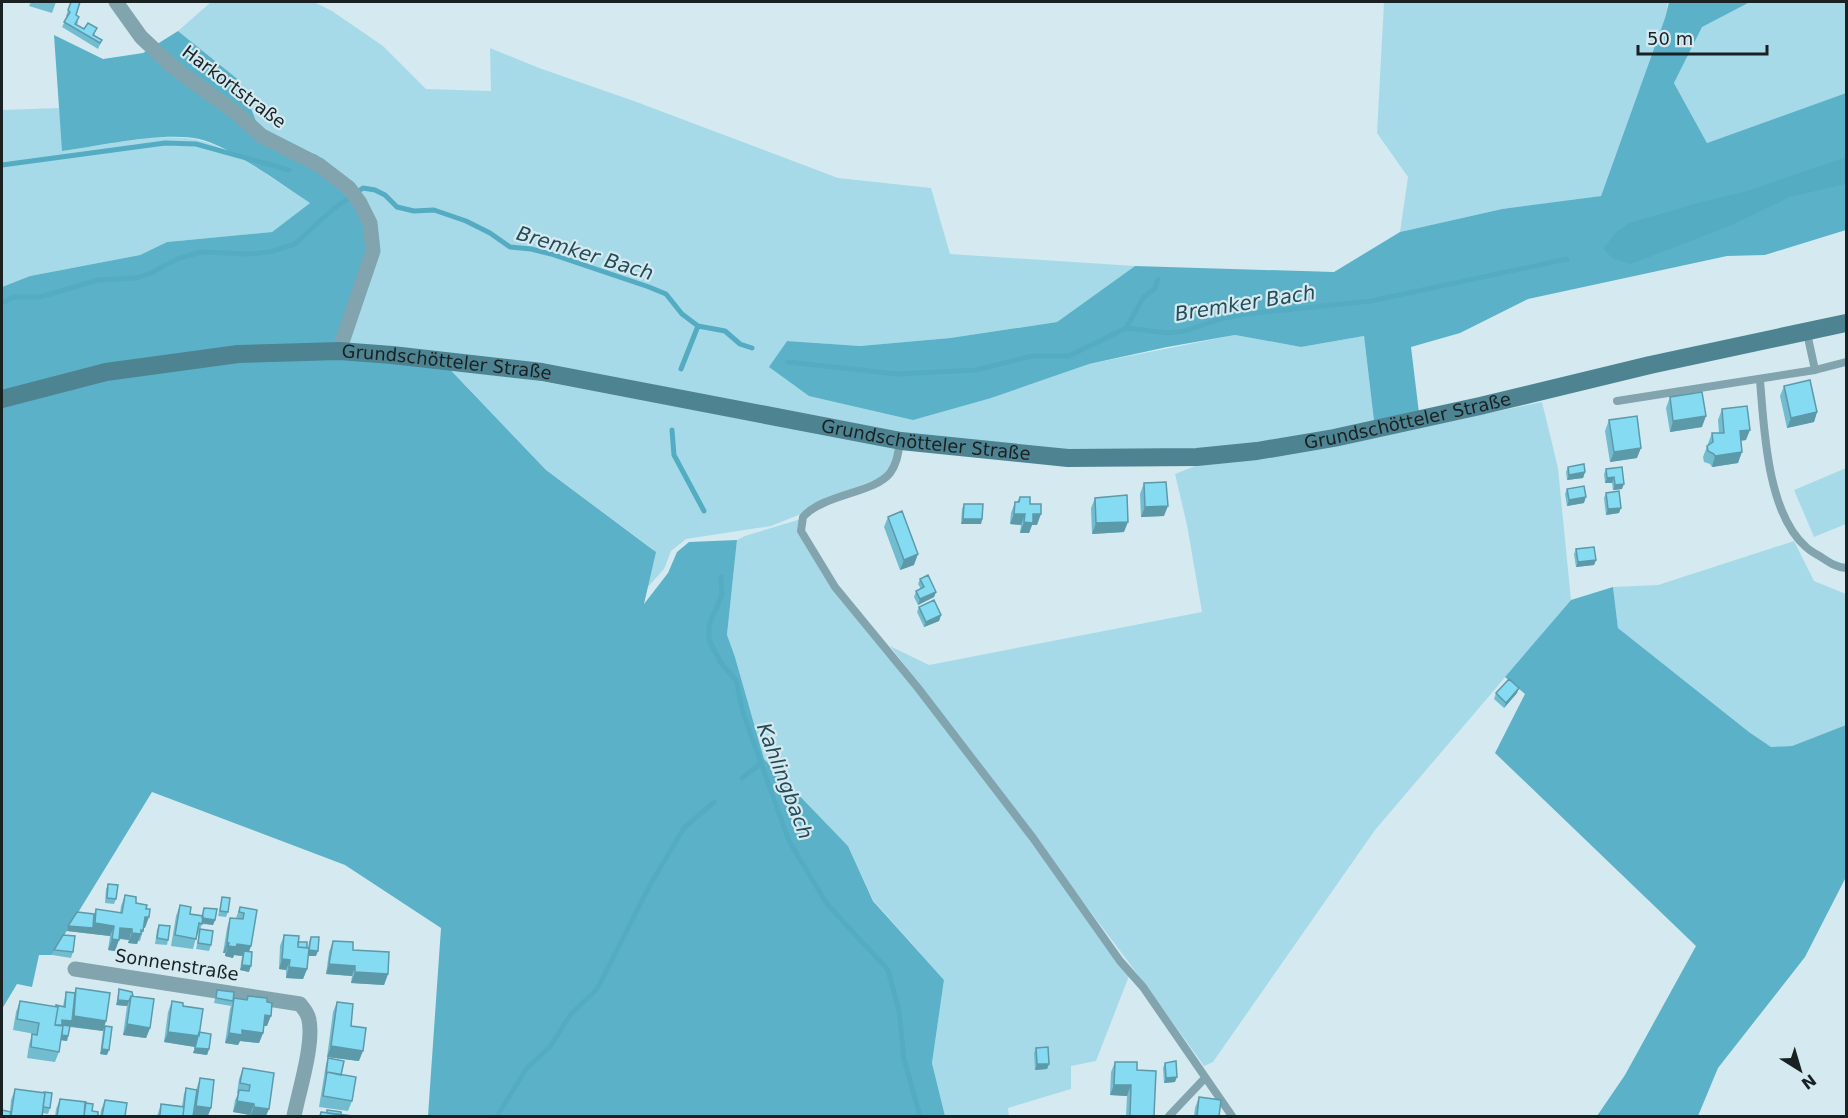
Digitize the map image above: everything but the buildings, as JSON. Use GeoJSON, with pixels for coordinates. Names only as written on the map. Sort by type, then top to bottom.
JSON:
{"type":"FeatureCollection","features":[{"type":"Feature","properties":{"kind":"main road","name":"Grundschötteler Straße"},"geometry":{"type":"LineString","coordinates":[[2,399],[106,372],[238,354],[339,351],[542,372],[901,441],[1068,458],[1197,457],[1257,451],[1334,438],[1650,365],[1846,323]]}},
{"type":"Feature","properties":{"kind":"street","name":"Harkortstraße"},"geometry":{"type":"LineString","coordinates":[[116,2],[141,37],[174,68],[235,112],[262,136],[319,165],[349,188],[360,203],[370,223],[374,251],[339,351]]}},
{"type":"Feature","properties":{"kind":"street","name":"Sonnenstraße"},"geometry":{"type":"LineString","coordinates":[[75,969],[300,1004],[309,1018],[310,1032],[294,1116]]}},
{"type":"Feature","properties":{"kind":"lane"},"geometry":{"type":"LineString","coordinates":[[1807,333],[1815,370]]}},
{"type":"Feature","properties":{"kind":"lane"},"geometry":{"type":"LineString","coordinates":[[1617,401],[1760,380],[1846,362]]}},
{"type":"Feature","properties":{"kind":"lane"},"geometry":{"type":"LineString","coordinates":[[1760,380],[1764,436],[1770,472],[1782,510],[1797,538],[1806,548],[1837,567],[1846,568]]}},
{"type":"Feature","properties":{"kind":"lane"},"geometry":{"type":"LineString","coordinates":[[901,441],[896,462],[885,479],[815,506],[803,517],[801,531],[835,587],[918,688],[1033,838],[1120,961],[1143,987],[1232,1116]]}},
{"type":"Feature","properties":{"kind":"lane"},"geometry":{"type":"LineString","coordinates":[[1169,1116],[1205,1078]]}},
{"type":"Feature","properties":{"kind":"shaded area"},"geometry":{"type":"Polygon","coordinates":[[[211,2],[314,2],[332,11],[383,46],[426,89],[491,91],[490,48],[838,178],[931,188],[950,254],[1135,266],[1057,322],[950,338],[860,346],[787,341],[770,367],[1089,364],[1235,335],[1301,347],[1364,336],[1374,421],[1334,438],[1068,458],[695,400],[339,351],[373,251],[262,136],[240,81],[178,31],[211,2]]]}},
{"type":"Feature","properties":{"kind":"shaded area"},"geometry":{"type":"Polygon","coordinates":[[[1384,2],[1668,2],[1665,18],[1601,196],[1502,209],[1400,232],[1408,177],[1377,133],[1384,2]]]}},
{"type":"Feature","properties":{"kind":"shaded area"},"geometry":{"type":"Polygon","coordinates":[[[1669,2],[1750,2],[1702,27],[1674,83],[1707,143],[1846,93],[1846,230],[1765,255],[1727,256],[1528,299],[1460,333],[1411,347],[1419,413],[1374,421],[1364,336],[1301,347],[1235,335],[1167,347],[1089,364],[991,398],[913,420],[809,396],[769,367],[787,341],[860,346],[950,338],[1057,322],[1135,266],[1334,272],[1400,232],[1502,209],[1601,196],[1669,2]]]}},
{"type":"Feature","properties":{"kind":"shaded area"},"geometry":{"type":"Polygon","coordinates":[[[1750,2],[1846,2],[1846,93],[1707,143],[1674,83],[1702,26],[1750,2]]]}},
{"type":"Feature","properties":{"kind":"shaded area"},"geometry":{"type":"Polygon","coordinates":[[[178,31],[240,81],[262,136],[317,155],[349,188],[373,251],[340,351],[442,361],[546,470],[656,552],[644,604],[668,573],[677,552],[689,542],[737,540],[727,635],[764,759],[848,846],[873,901],[944,980],[932,1063],[945,1116],[428,1116],[441,928],[345,865],[152,792],[52,955],[39,955],[32,987],[17,984],[2,1009],[2,287],[30,276],[140,255],[167,242],[272,232],[310,203],[241,158],[199,139],[150,138],[62,151],[54,35],[103,59],[143,53],[178,31]]]}},
{"type":"Feature","properties":{"kind":"shaded area"},"geometry":{"type":"Polygon","coordinates":[[[59,108],[63,151],[151,138],[199,140],[241,158],[310,203],[272,232],[167,242],[140,255],[30,276],[2,287],[2,110],[59,108]]]}},
{"type":"Feature","properties":{"kind":"shaded area"},"geometry":{"type":"Polygon","coordinates":[[[1846,157],[1846,184],[1790,197],[1732,225],[1631,264],[1613,259],[1603,249],[1616,232],[1629,223],[1744,192],[1846,157]]]}},
{"type":"Feature","properties":{"kind":"shaded area"},"geometry":{"type":"Polygon","coordinates":[[[451,370],[540,381],[895,447],[893,462],[882,477],[812,504],[801,514],[771,526],[686,539],[671,551],[664,569],[647,588],[654,550],[546,470],[451,370]]]}},
{"type":"Feature","properties":{"kind":"shaded area"},"geometry":{"type":"Polygon","coordinates":[[[1542,402],[1558,468],[1571,600],[1375,830],[1213,1062],[1204,1066],[1142,980],[890,646],[929,665],[1202,612],[1187,525],[1175,474],[1195,466],[1333,446],[1542,402]]]}},
{"type":"Feature","properties":{"kind":"shaded area"},"geometry":{"type":"Polygon","coordinates":[[[1846,468],[1846,524],[1814,537],[1794,490],[1846,468]]]}},
{"type":"Feature","properties":{"kind":"shaded area"},"geometry":{"type":"Polygon","coordinates":[[[801,519],[799,524],[817,562],[1031,839],[1129,976],[1096,1061],[1071,1066],[1071,1089],[1008,1108],[1009,1116],[945,1116],[932,1063],[944,980],[873,900],[848,846],[764,759],[727,636],[737,540],[801,519]]]}},
{"type":"Feature","properties":{"kind":"shaded area"},"geometry":{"type":"Polygon","coordinates":[[[1794,541],[1814,581],[1846,594],[1846,725],[1792,746],[1772,748],[1618,628],[1613,587],[1658,585],[1794,541]]]}},
{"type":"Feature","properties":{"kind":"shaded area"},"geometry":{"type":"Polygon","coordinates":[[[1613,587],[1618,628],[1771,747],[1792,746],[1846,725],[1846,877],[1805,957],[1718,1068],[1698,1116],[1597,1116],[1625,1075],[1696,946],[1495,753],[1525,694],[1505,677],[1571,600],[1613,587]]]}},
{"type":"Feature","properties":{"kind":"waterway"},"geometry":{"type":"LineString","coordinates":[[2,165],[165,143],[196,144],[289,170]]}},
{"type":"Feature","properties":{"kind":"waterway","name":"Bremker Bach"},"geometry":{"type":"LineString","coordinates":[[2,303],[13,297],[40,297],[98,280],[136,278],[177,259],[201,252],[248,254],[270,252],[295,244],[332,210],[363,188],[385,195],[397,207],[414,211],[434,210],[466,221],[490,233],[510,247],[551,254],[649,287],[666,294],[682,314],[698,326],[725,331],[740,344],[752,348]]}},
{"type":"Feature","properties":{"kind":"waterway","name":"Bremker Bach"},"geometry":{"type":"LineString","coordinates":[[788,362],[897,374],[976,370],[1032,356],[1069,356],[1126,328],[1168,333],[1185,331],[1220,319],[1245,314],[1371,301],[1567,259]]}},
{"type":"Feature","properties":{"kind":"waterway"},"geometry":{"type":"LineString","coordinates":[[1126,328],[1143,298],[1155,288],[1158,279]]}},
{"type":"Feature","properties":{"kind":"waterway"},"geometry":{"type":"LineString","coordinates":[[681,369],[698,326]]}},
{"type":"Feature","properties":{"kind":"waterway"},"geometry":{"type":"LineString","coordinates":[[672,430],[674,455],[704,511]]}},
{"type":"Feature","properties":{"kind":"waterway","name":"Kahlingbach"},"geometry":{"type":"LineString","coordinates":[[721,577],[722,595],[709,625],[709,640],[721,663],[736,680],[743,713],[789,841],[827,904],[888,970],[899,1011],[904,1059],[920,1116]]}},
{"type":"Feature","properties":{"kind":"waterway"},"geometry":{"type":"LineString","coordinates":[[742,778],[760,764]]}},
{"type":"Feature","properties":{"kind":"waterway"},"geometry":{"type":"LineString","coordinates":[[497,1116],[527,1068],[549,1048],[571,1014],[597,989],[650,885],[684,828],[714,802]]}}]}
